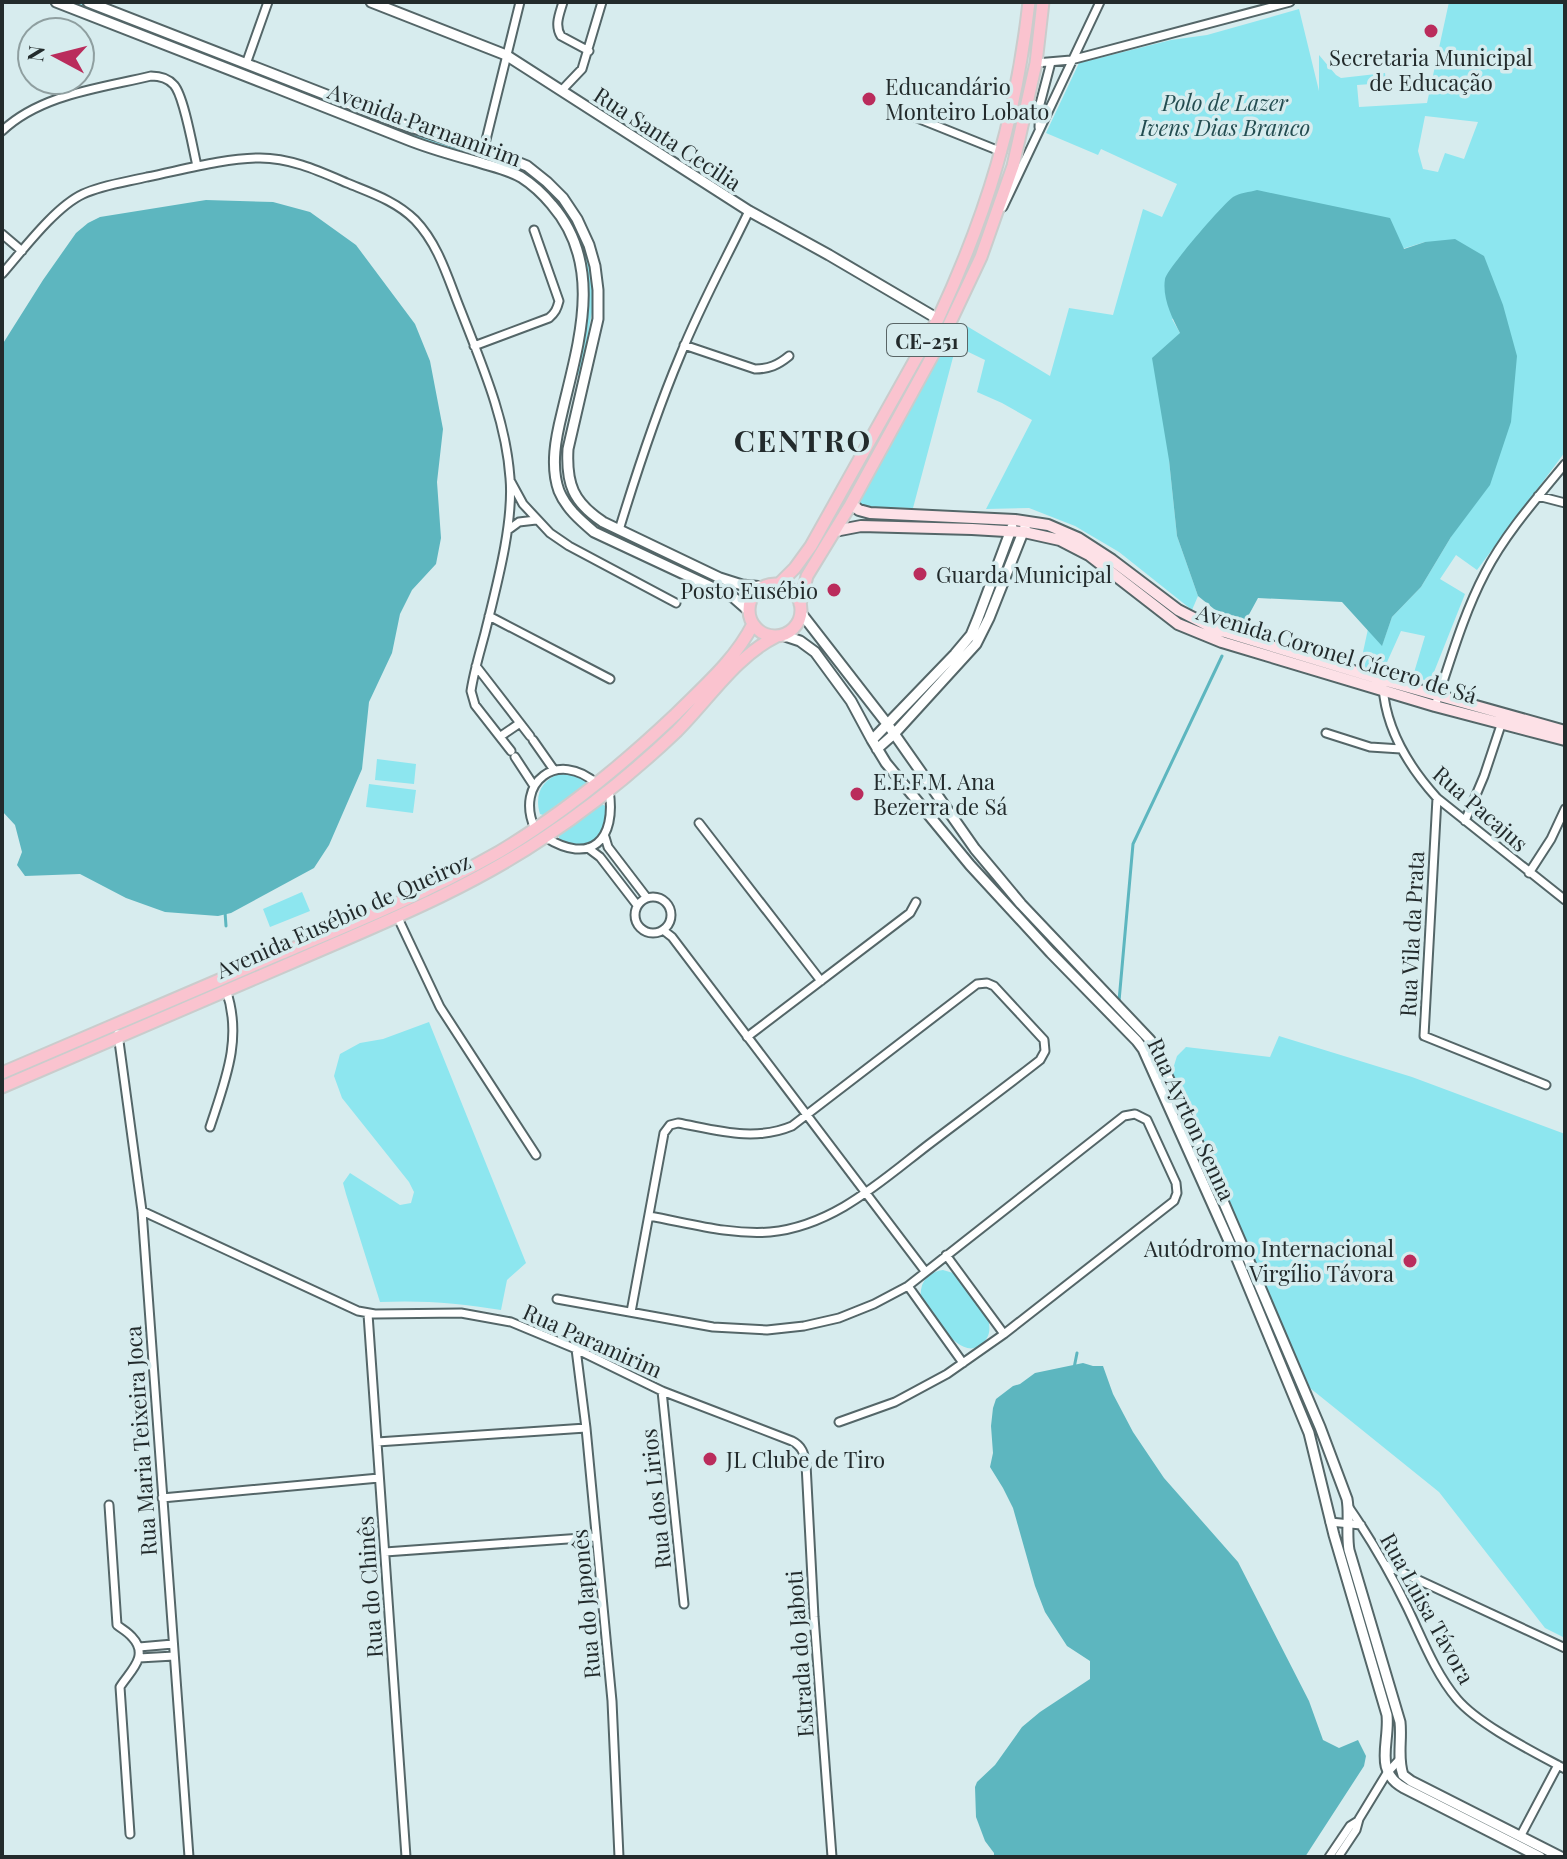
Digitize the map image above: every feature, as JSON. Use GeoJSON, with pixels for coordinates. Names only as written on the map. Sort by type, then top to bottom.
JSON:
{"type":"FeatureCollection","features":[{"type":"Feature","properties":{"kind":"main road","name":"CE-251"},"geometry":{"type":"LineString","coordinates":[[780,636],[795,627],[807,576],[851,504],[953,317],[981,257],[1013,166],[1030,94],[1029,2]]}},
{"type":"Feature","properties":{"kind":"main road","name":"CE-251"},"geometry":{"type":"LineString","coordinates":[[778,585],[811,546],[938,319],[986,206],[1043,2]]}},
{"type":"Feature","properties":{"kind":"main road"},"geometry":{"type":"LineString","coordinates":[[1017,87],[1026,85],[1030,94]]}},
{"type":"Feature","properties":{"kind":"main road","name":"Avenida Coronel Cícero de Sá"},"geometry":{"type":"LineString","coordinates":[[851,504],[870,513],[1019,526]]}},
{"type":"Feature","properties":{"kind":"main road","name":"Avenida Coronel Cícero de Sá"},"geometry":{"type":"LineString","coordinates":[[835,531],[861,526],[1048,525],[1078,538],[1178,610],[1204,625],[1383,686],[1565,731]]}},
{"type":"Feature","properties":{"kind":"main road"},"geometry":{"type":"LineString","coordinates":[[780,636],[764,634],[753,624],[749,611],[753,597],[764,587],[778,585],[792,591],[800,609]]}},
{"type":"Feature","properties":{"kind":"main road","name":"Avenida Eusébio de Queiroz"},"geometry":{"type":"LineString","coordinates":[[2,1073],[415,895],[535,829],[597,784],[662,727],[741,647],[753,624]]}},
{"type":"Feature","properties":{"kind":"main road","name":"Avenida Eusébio de Queiroz"},"geometry":{"type":"LineString","coordinates":[[2,1087],[397,916],[478,877],[545,837],[645,761],[753,650],[780,636]]}},
{"type":"Feature","properties":{"kind":"main road","name":"Avenida Coronel Cícero de Sá"},"geometry":{"type":"LineString","coordinates":[[1436,701],[1501,725],[1565,740]]}},
{"type":"Feature","properties":{"kind":"street","name":"Avenida Parnamirim"},"geometry":{"type":"LineString","coordinates":[[56,2],[421,145],[511,172],[531,184],[561,216],[574,241],[582,267],[584,308],[558,431],[555,459],[558,489],[565,502],[594,532],[733,597],[749,611]]}},
{"type":"Feature","properties":{"kind":"street","name":"Avenida Parnamirim"},"geometry":{"type":"LineString","coordinates":[[88,2],[401,124],[527,166],[547,182],[577,219],[589,245],[598,290],[598,319],[568,449],[567,470],[578,501],[589,513],[675,557],[730,582],[764,587]]}},
{"type":"Feature","properties":{"kind":"street"},"geometry":{"type":"LineString","coordinates":[[246,64],[268,2]]}},
{"type":"Feature","properties":{"kind":"street","name":"Rua Santa Cecilia"},"geometry":{"type":"LineString","coordinates":[[371,2],[506,55],[749,211],[938,319]]}},
{"type":"Feature","properties":{"kind":"street"},"geometry":{"type":"LineString","coordinates":[[483,152],[520,2]]}},
{"type":"Feature","properties":{"kind":"street"},"geometry":{"type":"LineString","coordinates":[[563,2],[558,21],[559,33],[589,51]]}},
{"type":"Feature","properties":{"kind":"street"},"geometry":{"type":"LineString","coordinates":[[562,90],[578,75],[589,51],[602,2]]}},
{"type":"Feature","properties":{"kind":"street"},"geometry":{"type":"LineString","coordinates":[[992,226],[1012,191],[1100,2]]}},
{"type":"Feature","properties":{"kind":"street"},"geometry":{"type":"LineString","coordinates":[[1252,12],[1256,2]]}},
{"type":"Feature","properties":{"kind":"street"},"geometry":{"type":"LineString","coordinates":[[1029,60],[1071,60],[1290,2]]}},
{"type":"Feature","properties":{"kind":"street"},"geometry":{"type":"LineString","coordinates":[[1039,129],[1040,104],[1051,62]]}},
{"type":"Feature","properties":{"kind":"street"},"geometry":{"type":"LineString","coordinates":[[2,131],[21,116],[53,100],[160,76],[169,80],[179,92],[197,166]]}},
{"type":"Feature","properties":{"kind":"street"},"geometry":{"type":"LineString","coordinates":[[912,116],[1002,152]]}},
{"type":"Feature","properties":{"kind":"street"},"geometry":{"type":"LineString","coordinates":[[2,274],[64,206],[82,194],[197,166],[260,158],[288,161],[377,195],[413,218],[439,254],[503,430],[511,480],[507,532],[472,684],[472,698],[534,786]]}},
{"type":"Feature","properties":{"kind":"street"},"geometry":{"type":"LineString","coordinates":[[619,530],[645,446],[684,345],[749,211]]}},
{"type":"Feature","properties":{"kind":"street"},"geometry":{"type":"LineString","coordinates":[[474,346],[549,318],[558,308],[559,301],[534,230]]}},
{"type":"Feature","properties":{"kind":"street"},"geometry":{"type":"LineString","coordinates":[[2,234],[22,251]]}},
{"type":"Feature","properties":{"kind":"street"},"geometry":{"type":"LineString","coordinates":[[684,345],[755,369],[778,365],[789,356]]}},
{"type":"Feature","properties":{"kind":"street"},"geometry":{"type":"LineString","coordinates":[[568,386],[581,388]]}},
{"type":"Feature","properties":{"kind":"street"},"geometry":{"type":"LineString","coordinates":[[1436,701],[1486,571],[1538,496],[1565,464]]}},
{"type":"Feature","properties":{"kind":"street"},"geometry":{"type":"LineString","coordinates":[[511,480],[523,504],[550,533],[676,603]]}},
{"type":"Feature","properties":{"kind":"street"},"geometry":{"type":"LineString","coordinates":[[1538,496],[1565,503]]}},
{"type":"Feature","properties":{"kind":"street"},"geometry":{"type":"LineString","coordinates":[[507,532],[519,522],[536,520]]}},
{"type":"Feature","properties":{"kind":"street"},"geometry":{"type":"LineString","coordinates":[[874,745],[891,730],[971,635],[1019,526]]}},
{"type":"Feature","properties":{"kind":"street"},"geometry":{"type":"LineString","coordinates":[[671,568],[675,557]]}},
{"type":"Feature","properties":{"kind":"street","name":"Rua Ayrton Senna"},"geometry":{"type":"LineString","coordinates":[[800,609],[975,849],[1021,904],[1150,1040],[1197,1141],[1320,1427],[1348,1506]]}},
{"type":"Feature","properties":{"kind":"street"},"geometry":{"type":"LineString","coordinates":[[489,616],[610,679]]}},
{"type":"Feature","properties":{"kind":"street","name":"Rua Ayrton Senna"},"geometry":{"type":"LineString","coordinates":[[780,636],[800,641],[815,652],[851,701],[874,745],[970,865],[1143,1049],[1237,1259],[1308,1430],[1330,1522],[1387,1715],[1387,1773]]}},
{"type":"Feature","properties":{"kind":"street"},"geometry":{"type":"LineString","coordinates":[[476,666],[554,770]]}},
{"type":"Feature","properties":{"kind":"street"},"geometry":{"type":"LineString","coordinates":[[472,684],[480,680],[488,681]]}},
{"type":"Feature","properties":{"kind":"street","name":"Rua Pacajus"},"geometry":{"type":"LineString","coordinates":[[1383,686],[1393,730],[1420,779],[1437,798],[1565,900]]}},
{"type":"Feature","properties":{"kind":"street"},"geometry":{"type":"LineString","coordinates":[[501,736],[520,723]]}},
{"type":"Feature","properties":{"kind":"street"},"geometry":{"type":"LineString","coordinates":[[1465,821],[1501,725]]}},
{"type":"Feature","properties":{"kind":"street"},"geometry":{"type":"LineString","coordinates":[[1326,733],[1370,747],[1401,749]]}},
{"type":"Feature","properties":{"kind":"street"},"geometry":{"type":"LineString","coordinates":[[535,829],[529,815],[528,800],[542,776],[554,770],[570,768],[585,773],[597,784]]}},
{"type":"Feature","properties":{"kind":"street"},"geometry":{"type":"LineString","coordinates":[[545,837],[562,846],[578,849],[600,843],[610,826],[609,789]]}},
{"type":"Feature","properties":{"kind":"street","name":"Rua Vila da Prata"},"geometry":{"type":"LineString","coordinates":[[1437,798],[1424,1036],[1546,1085]]}},
{"type":"Feature","properties":{"kind":"street"},"geometry":{"type":"LineString","coordinates":[[1529,873],[1551,839],[1565,809]]}},
{"type":"Feature","properties":{"kind":"street"},"geometry":{"type":"LineString","coordinates":[[699,823],[821,981]]}},
{"type":"Feature","properties":{"kind":"street"},"geometry":{"type":"LineString","coordinates":[[605,837],[608,847],[647,898]]}},
{"type":"Feature","properties":{"kind":"street"},"geometry":{"type":"LineString","coordinates":[[588,848],[600,857],[637,905]]}},
{"type":"Feature","properties":{"kind":"street"},"geometry":{"type":"LineString","coordinates":[[609,868],[618,861]]}},
{"type":"Feature","properties":{"kind":"street"},"geometry":{"type":"LineString","coordinates":[[647,898],[658,898],[668,904],[670,921],[663,930],[651,933],[640,928],[634,917],[637,905],[647,898]]}},
{"type":"Feature","properties":{"kind":"street"},"geometry":{"type":"LineString","coordinates":[[747,1037],[910,913],[916,902]]}},
{"type":"Feature","properties":{"kind":"street"},"geometry":{"type":"LineString","coordinates":[[397,916],[440,1007],[536,1155]]}},
{"type":"Feature","properties":{"kind":"street"},"geometry":{"type":"LineString","coordinates":[[663,930],[672,937],[925,1271]]}},
{"type":"Feature","properties":{"kind":"street"},"geometry":{"type":"LineString","coordinates":[[631,1312],[664,1133],[670,1125],[678,1123],[743,1135],[763,1135],[792,1126],[977,984],[994,986],[1042,1036],[1046,1047],[1040,1060],[866,1193],[816,1221],[773,1231],[726,1231],[649,1216]]}},
{"type":"Feature","properties":{"kind":"street"},"geometry":{"type":"LineString","coordinates":[[210,1127],[232,1053],[232,1007],[226,990]]}},
{"type":"Feature","properties":{"kind":"street","name":"Rua Maria Teixeira Joca"},"geometry":{"type":"LineString","coordinates":[[114,1025],[120,1038],[142,1211],[189,1857]]}},
{"type":"Feature","properties":{"kind":"street"},"geometry":{"type":"LineString","coordinates":[[1128,1032],[1150,1040]]}},
{"type":"Feature","properties":{"kind":"street"},"geometry":{"type":"LineString","coordinates":[[1143,1049],[1143,1045],[1150,1040]]}},
{"type":"Feature","properties":{"kind":"street"},"geometry":{"type":"LineString","coordinates":[[557,1299],[731,1329],[786,1329],[821,1323],[857,1312],[908,1286],[1124,1116],[1135,1114],[1147,1120],[1176,1183],[1174,1201],[963,1363],[888,1405],[839,1422]]}},
{"type":"Feature","properties":{"kind":"street","name":"Rua Paramirim"},"geometry":{"type":"LineString","coordinates":[[142,1211],[368,1314],[443,1312],[477,1315],[522,1326],[662,1391],[792,1441],[802,1449]]}},
{"type":"Feature","properties":{"kind":"street"},"geometry":{"type":"LineString","coordinates":[[946,1255],[1004,1334]]}},
{"type":"Feature","properties":{"kind":"street"},"geometry":{"type":"LineString","coordinates":[[908,1286],[963,1363]]}},
{"type":"Feature","properties":{"kind":"street","name":"Rua do Chinês"},"geometry":{"type":"LineString","coordinates":[[368,1314],[406,1857]]}},
{"type":"Feature","properties":{"kind":"street","name":"Rua do Japonês"},"geometry":{"type":"LineString","coordinates":[[576,1349],[612,1701],[619,1857]]}},
{"type":"Feature","properties":{"kind":"street","name":"Rua dos Lirios"},"geometry":{"type":"LineString","coordinates":[[662,1391],[684,1604]]}},
{"type":"Feature","properties":{"kind":"street"},"geometry":{"type":"LineString","coordinates":[[377,1442],[586,1428]]}},
{"type":"Feature","properties":{"kind":"street","name":"Estrada do Jaboti"},"geometry":{"type":"LineString","coordinates":[[802,1449],[806,1464],[832,1857]]}},
{"type":"Feature","properties":{"kind":"street"},"geometry":{"type":"LineString","coordinates":[[162,1498],[379,1478]]}},
{"type":"Feature","properties":{"kind":"street"},"geometry":{"type":"LineString","coordinates":[[109,1505],[117,1625],[134,1638],[139,1647],[136,1668],[120,1687],[130,1834]]}},
{"type":"Feature","properties":{"kind":"street"},"geometry":{"type":"LineString","coordinates":[[1348,1506],[1349,1550],[1400,1722],[1401,1771],[1406,1779],[1561,1857]]}},
{"type":"Feature","properties":{"kind":"street","name":"Rua Luisa Távora"},"geometry":{"type":"LineString","coordinates":[[1348,1506],[1385,1564],[1429,1653],[1456,1699],[1489,1725],[1561,1767]]}},
{"type":"Feature","properties":{"kind":"street"},"geometry":{"type":"LineString","coordinates":[[1330,1522],[1361,1525]]}},
{"type":"Feature","properties":{"kind":"street"},"geometry":{"type":"LineString","coordinates":[[385,1552],[596,1537]]}},
{"type":"Feature","properties":{"kind":"street"},"geometry":{"type":"LineString","coordinates":[[1385,1564],[1565,1648]]}},
{"type":"Feature","properties":{"kind":"street"},"geometry":{"type":"LineString","coordinates":[[139,1647],[173,1644]]}},
{"type":"Feature","properties":{"kind":"street"},"geometry":{"type":"LineString","coordinates":[[139,1658],[174,1656]]}},
{"type":"Feature","properties":{"kind":"street"},"geometry":{"type":"LineString","coordinates":[[1338,1857],[1387,1773],[1400,1759]]}},
{"type":"Feature","properties":{"kind":"street"},"geometry":{"type":"LineString","coordinates":[[1521,1835],[1561,1767]]}},
{"type":"Feature","properties":{"kind":"street"},"geometry":{"type":"LineString","coordinates":[[1387,1773],[1404,1788],[1540,1857]]}},
{"type":"Feature","properties":{"kind":"street"},"geometry":{"type":"LineString","coordinates":[[1329,1857],[1350,1826],[1359,1819]]}},
{"type":"Feature","properties":{"kind":"green space"},"geometry":{"type":"Polygon","coordinates":[[[67,2],[79,2],[399,128],[529,170],[568,209],[587,247],[594,302],[580,375],[575,373],[587,304],[586,261],[569,219],[527,175],[503,164],[461,154],[391,130],[67,2]]]}},
{"type":"Feature","properties":{"kind":"green space","name":"Polo de Lazer Ivens Dias Branco"},"geometry":{"type":"Polygon","coordinates":[[[1449,2],[1565,2],[1565,452],[1477,570],[1456,555],[1440,579],[1465,594],[1430,682],[1413,676],[1425,636],[1401,631],[1383,671],[1360,666],[1368,629],[1382,645],[1392,617],[1421,587],[1451,537],[1425,242],[1172,319],[1180,333],[1169,460],[1177,536],[1198,596],[1192,610],[1119,552],[1075,526],[1029,508],[986,509],[1032,420],[977,392],[985,360],[956,346],[913,508],[863,507],[857,499],[945,342],[955,345],[965,325],[1050,376],[1069,308],[1113,315],[1143,209],[1162,217],[1177,184],[1101,149],[1098,155],[1046,133],[1079,63],[1171,40],[1207,35],[1299,9],[1319,91],[1319,55],[1341,78],[1385,73],[1386,83],[1357,85],[1359,107],[1427,103],[1449,2]],[[1425,116],[1418,151],[1423,169],[1438,172],[1445,153],[1464,159],[1478,122],[1425,116]]]}},
{"type":"Feature","properties":{"kind":"green space"},"geometry":{"type":"Polygon","coordinates":[[[377,759],[416,764],[414,784],[375,780],[377,759]]]}},
{"type":"Feature","properties":{"kind":"green space"},"geometry":{"type":"Polygon","coordinates":[[[562,773],[581,777],[586,784],[543,815],[540,814],[538,800],[541,788],[549,779],[562,773]]]}},
{"type":"Feature","properties":{"kind":"green space"},"geometry":{"type":"Polygon","coordinates":[[[369,784],[416,790],[413,813],[366,807],[369,784]]]}},
{"type":"Feature","properties":{"kind":"green space"},"geometry":{"type":"Polygon","coordinates":[[[602,804],[607,817],[601,835],[595,841],[578,846],[559,838],[559,835],[602,804]]]}},
{"type":"Feature","properties":{"kind":"green space"},"geometry":{"type":"Polygon","coordinates":[[[302,892],[310,911],[270,927],[263,909],[302,892]]]}},
{"type":"Feature","properties":{"kind":"green space"},"geometry":{"type":"Polygon","coordinates":[[[429,1022],[526,1263],[507,1280],[501,1310],[411,1301],[380,1302],[343,1183],[350,1173],[400,1205],[411,1203],[414,1192],[409,1182],[342,1098],[334,1076],[340,1054],[360,1043],[383,1039],[429,1022]]]}},
{"type":"Feature","properties":{"kind":"green space","name":"Autódromo Internacional Virgílio Távora"},"geometry":{"type":"Polygon","coordinates":[[[1279,1036],[1412,1077],[1565,1134],[1565,1638],[1545,1628],[1439,1492],[1310,1388],[1172,1072],[1177,1056],[1186,1047],[1270,1057],[1279,1036]]]}},
{"type":"Feature","properties":{"kind":"green space"},"geometry":{"type":"Polygon","coordinates":[[[943,1270],[953,1273],[988,1318],[987,1337],[975,1348],[966,1348],[948,1335],[921,1299],[925,1279],[943,1270]]]}},
{"type":"Feature","properties":{"kind":"shaded area"},"geometry":{"type":"Polygon","coordinates":[[[1257,190],[1390,218],[1404,249],[1425,242],[1455,239],[1484,256],[1503,305],[1517,356],[1511,422],[1490,485],[1451,537],[1421,587],[1392,617],[1382,646],[1342,602],[1258,598],[1246,620],[1219,613],[1198,596],[1177,536],[1169,460],[1152,358],[1180,333],[1166,300],[1165,279],[1184,251],[1227,202],[1235,196],[1257,190]]]}},
{"type":"Feature","properties":{"kind":"shaded area"},"geometry":{"type":"Polygon","coordinates":[[[206,200],[273,202],[310,212],[356,245],[415,324],[430,361],[443,429],[437,482],[441,538],[436,564],[412,590],[400,614],[392,653],[369,702],[362,769],[329,845],[314,868],[231,913],[218,916],[165,912],[126,898],[80,874],[25,876],[17,865],[22,852],[15,825],[2,811],[2,345],[76,233],[88,223],[100,217],[206,200]]]}},
{"type":"Feature","properties":{"kind":"shaded area"},"geometry":{"type":"Polygon","coordinates":[[[1083,1363],[1103,1366],[1113,1394],[1133,1432],[1164,1478],[1238,1562],[1309,1701],[1323,1740],[1339,1748],[1358,1740],[1366,1756],[1364,1766],[1305,1857],[994,1857],[985,1841],[976,1817],[977,1782],[995,1765],[1022,1727],[1090,1679],[1090,1661],[1067,1646],[1045,1612],[1013,1508],[990,1467],[993,1408],[996,1399],[1035,1373],[1083,1363]]]}},
{"type":"Feature","properties":{"kind":"waterway"},"geometry":{"type":"LineString","coordinates":[[1235,630],[1242,616]]}},
{"type":"Feature","properties":{"kind":"waterway"},"geometry":{"type":"LineString","coordinates":[[1119,1001],[1133,844],[1222,656]]}},
{"type":"Feature","properties":{"kind":"waterway"},"geometry":{"type":"LineString","coordinates":[[225,912],[226,926]]}},
{"type":"Feature","properties":{"kind":"waterway"},"geometry":{"type":"LineString","coordinates":[[1074,1368],[1077,1353]]}},
{"type":"Feature","properties":{"kind":"place","name":"Secretaria Municipal de Educação"},"geometry":{"type":"Point","coordinates":[1431,31]}},
{"type":"Feature","properties":{"kind":"place","name":"Educandário Monteiro Lobato"},"geometry":{"type":"Point","coordinates":[869,99]}},
{"type":"Feature","properties":{"kind":"place","name":"Guarda Municipal"},"geometry":{"type":"Point","coordinates":[920,574]}},
{"type":"Feature","properties":{"kind":"place","name":"Posto Eusébio"},"geometry":{"type":"Point","coordinates":[834,590]}},
{"type":"Feature","properties":{"kind":"place","name":"E.E.F.M. Ana Bezerra de Sá"},"geometry":{"type":"Point","coordinates":[857,794]}},
{"type":"Feature","properties":{"kind":"place","name":"Autódromo Internacional Virgílio Távora"},"geometry":{"type":"Point","coordinates":[1410,1261]}},
{"type":"Feature","properties":{"kind":"place","name":"JL Clube de Tiro"},"geometry":{"type":"Point","coordinates":[710,1459]}},
{"type":"Feature","properties":{"kind":"district","name":"CENTRO"},"geometry":{"type":"Point","coordinates":[803,440]}}]}
